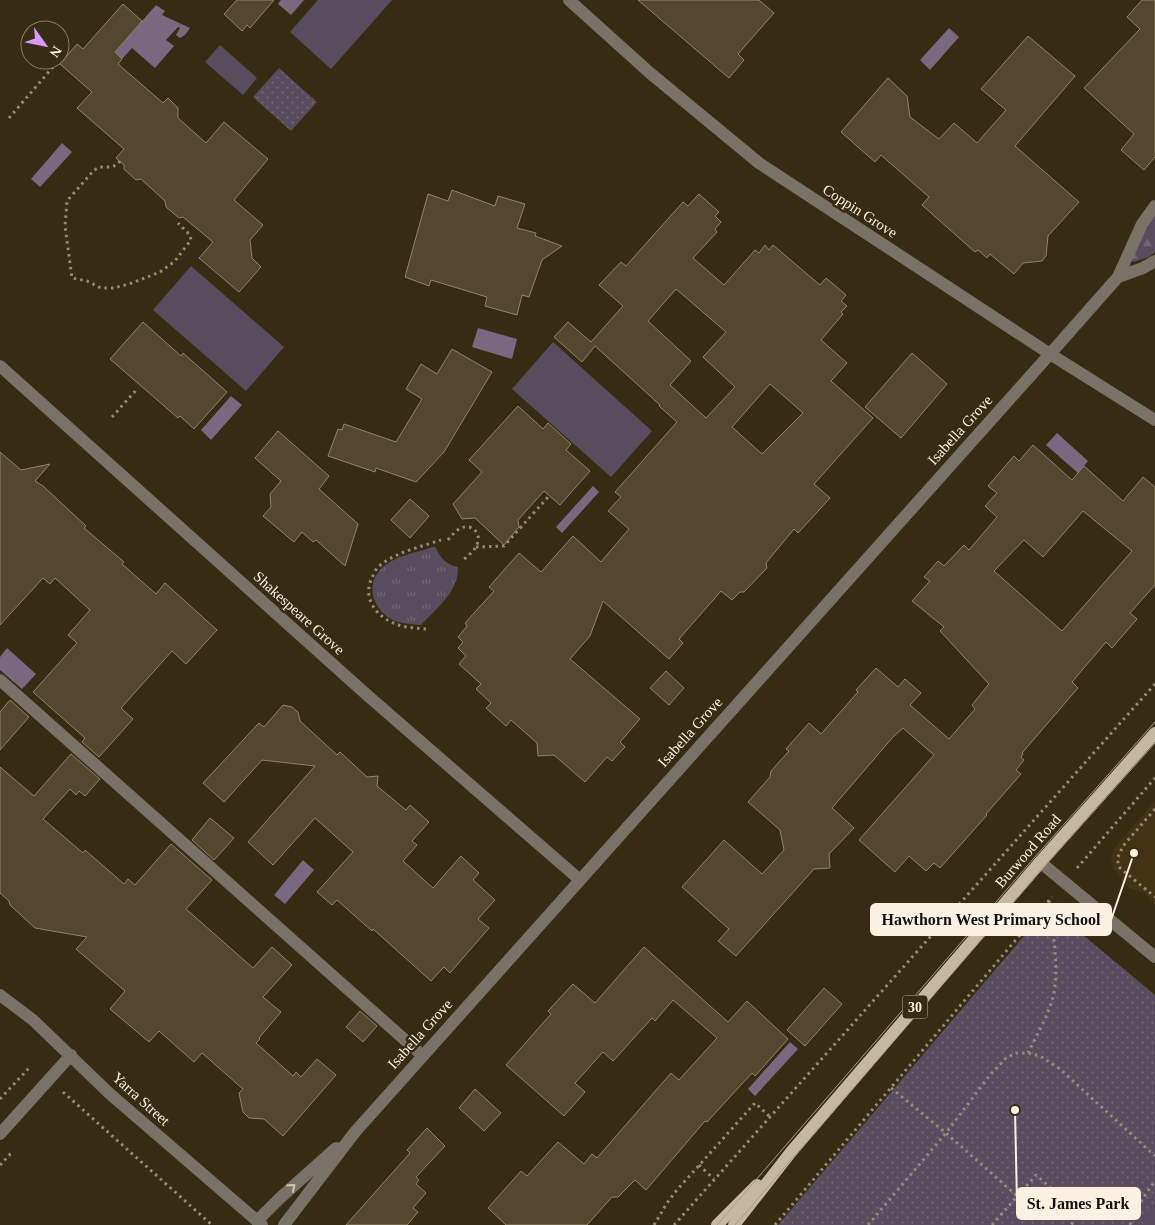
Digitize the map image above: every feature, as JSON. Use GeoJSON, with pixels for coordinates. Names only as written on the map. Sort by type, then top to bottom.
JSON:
{"type":"FeatureCollection","features":[{"type":"Feature","properties":{"kind":"main road","name":"Burwood Road"},"geometry":{"type":"LineString","coordinates":[[734,1225],[791,1152],[1040,862],[1155,733]]}},
{"type":"Feature","properties":{"kind":"main road","name":"Burwood Road"},"geometry":{"type":"LineString","coordinates":[[717,1225],[791,1152]]}},
{"type":"Feature","properties":{"kind":"street","name":"Coppin Grove"},"geometry":{"type":"LineString","coordinates":[[569,0],[657,79],[759,164],[1050,354],[1155,420]]}},
{"type":"Feature","properties":{"kind":"street"},"geometry":{"type":"LineString","coordinates":[[1118,277],[1142,224],[1155,206]]}},
{"type":"Feature","properties":{"kind":"street"},"geometry":{"type":"LineString","coordinates":[[1118,277],[1143,268],[1155,260]]}},
{"type":"Feature","properties":{"kind":"street","name":"Isabella Grove"},"geometry":{"type":"LineString","coordinates":[[284,1225],[355,1132],[1118,277]]}},
{"type":"Feature","properties":{"kind":"street","name":"Shakespeare Grove"},"geometry":{"type":"LineString","coordinates":[[0,366],[360,689],[580,880]]}},
{"type":"Feature","properties":{"kind":"street"},"geometry":{"type":"LineString","coordinates":[[0,680],[423,1056]]}},
{"type":"Feature","properties":{"kind":"street"},"geometry":{"type":"LineString","coordinates":[[1040,862],[1155,957]]}},
{"type":"Feature","properties":{"kind":"street","name":"Yarra Street"},"geometry":{"type":"LineString","coordinates":[[0,995],[33,1020],[110,1094],[260,1223]]}},
{"type":"Feature","properties":{"kind":"street"},"geometry":{"type":"LineString","coordinates":[[0,1134],[71,1055]]}},
{"type":"Feature","properties":{"kind":"street","name":"Isabella Grove"},"geometry":{"type":"LineString","coordinates":[[260,1223],[279,1198],[355,1132]]}},
{"type":"Feature","properties":{"kind":"path"},"geometry":{"type":"LineString","coordinates":[[10,118],[51,70]]}},
{"type":"Feature","properties":{"kind":"path"},"geometry":{"type":"LineString","coordinates":[[120,161],[112,167],[100,167],[94,170],[67,201],[65,226],[72,278],[87,281],[101,288],[114,288],[160,272],[175,261],[190,240],[190,235],[178,223]]}},
{"type":"Feature","properties":{"kind":"path"},"geometry":{"type":"LineString","coordinates":[[112,417],[138,388]]}},
{"type":"Feature","properties":{"kind":"path"},"geometry":{"type":"LineString","coordinates":[[476,547],[504,546],[550,496]]}},
{"type":"Feature","properties":{"kind":"path"},"geometry":{"type":"LineString","coordinates":[[448,540],[459,529],[467,526],[473,528],[478,534],[476,547],[463,560]]}},
{"type":"Feature","properties":{"kind":"path"},"geometry":{"type":"LineString","coordinates":[[426,629],[404,627],[388,620],[372,607],[368,590],[377,568],[385,562],[397,555],[442,540]]}},
{"type":"Feature","properties":{"kind":"path"},"geometry":{"type":"LineString","coordinates":[[674,1225],[1155,684]]}},
{"type":"Feature","properties":{"kind":"path"},"geometry":{"type":"LineString","coordinates":[[776,1225],[1064,882],[1155,778]]}},
{"type":"Feature","properties":{"kind":"path"},"geometry":{"type":"LineString","coordinates":[[1155,809],[1123,846],[1117,859],[1120,868],[1155,897]]}},
{"type":"Feature","properties":{"kind":"path"},"geometry":{"type":"LineString","coordinates":[[1028,1053],[1056,987],[1056,963],[1049,900]]}},
{"type":"Feature","properties":{"kind":"path"},"geometry":{"type":"LineString","coordinates":[[868,1225],[946,1133],[990,1075],[1006,1058],[1016,1053],[1040,1056],[1060,1069],[1155,1156]]}},
{"type":"Feature","properties":{"kind":"path"},"geometry":{"type":"LineString","coordinates":[[0,1099],[31,1066]]}},
{"type":"Feature","properties":{"kind":"path"},"geometry":{"type":"LineString","coordinates":[[48,1081],[64,1092],[212,1225]]}},
{"type":"Feature","properties":{"kind":"path"},"geometry":{"type":"LineString","coordinates":[[891,1088],[946,1133],[1016,1196]]}},
{"type":"Feature","properties":{"kind":"path"},"geometry":{"type":"LineString","coordinates":[[654,1225],[667,1202],[755,1103],[770,1117]]}},
{"type":"Feature","properties":{"kind":"path"},"geometry":{"type":"LineString","coordinates":[[699,1165],[714,1179]]}},
{"type":"Feature","properties":{"kind":"path"},"geometry":{"type":"LineString","coordinates":[[992,1225],[1036,1175],[1080,1214],[1071,1225]]}},
{"type":"Feature","properties":{"kind":"path"},"geometry":{"type":"LineString","coordinates":[[1130,1225],[1134,1212],[1155,1181]]}},
{"type":"Feature","properties":{"kind":"shaded area"},"geometry":{"type":"Polygon","coordinates":[[[281,0],[304,0],[291,15],[278,4],[281,0]]]}},
{"type":"Feature","properties":{"kind":"shaded area"},"geometry":{"type":"Polygon","coordinates":[[[156,5],[165,11],[162,15],[190,28],[180,38],[176,35],[180,28],[178,27],[166,40],[174,46],[155,68],[132,48],[122,59],[115,52],[156,5]]]}},
{"type":"Feature","properties":{"kind":"shaded area"},"geometry":{"type":"Polygon","coordinates":[[[949,28],[959,37],[930,70],[920,60],[949,28]]]}},
{"type":"Feature","properties":{"kind":"shaded area"},"geometry":{"type":"Polygon","coordinates":[[[62,143],[72,152],[40,187],[31,179],[62,143]]]}},
{"type":"Feature","properties":{"kind":"shaded area"},"geometry":{"type":"Polygon","coordinates":[[[478,328],[517,339],[512,359],[472,347],[478,328]]]}},
{"type":"Feature","properties":{"kind":"shaded area"},"geometry":{"type":"Polygon","coordinates":[[[231,396],[242,405],[211,440],[201,430],[231,396]]]}},
{"type":"Feature","properties":{"kind":"shaded area"},"geometry":{"type":"Polygon","coordinates":[[[1057,433],[1088,461],[1078,473],[1046,445],[1057,433]]]}},
{"type":"Feature","properties":{"kind":"shaded area"},"geometry":{"type":"Polygon","coordinates":[[[593,486],[599,492],[562,533],[556,527],[593,486]]]}},
{"type":"Feature","properties":{"kind":"shaded area"},"geometry":{"type":"Polygon","coordinates":[[[7,648],[36,674],[22,689],[0,670],[0,657],[7,648]]]}},
{"type":"Feature","properties":{"kind":"shaded area"},"geometry":{"type":"Polygon","coordinates":[[[1155,801],[1155,905],[1144,893],[1129,888],[1114,870],[1111,861],[1114,849],[1119,842],[1155,801]]]}},
{"type":"Feature","properties":{"kind":"shaded area"},"geometry":{"type":"Polygon","coordinates":[[[303,860],[314,870],[285,904],[274,895],[303,860]]]}},
{"type":"Feature","properties":{"kind":"shaded area"},"geometry":{"type":"Polygon","coordinates":[[[790,1042],[798,1049],[755,1096],[748,1089],[790,1042]]]}},
{"type":"Feature","properties":{"kind":"green space"},"geometry":{"type":"Polygon","coordinates":[[[318,0],[392,0],[331,69],[290,32],[318,0]]]}},
{"type":"Feature","properties":{"kind":"green space"},"geometry":{"type":"Polygon","coordinates":[[[220,45],[257,78],[243,95],[205,62],[220,45]]]}},
{"type":"Feature","properties":{"kind":"green space"},"geometry":{"type":"Polygon","coordinates":[[[279,68],[317,102],[291,131],[253,97],[279,68]]]}},
{"type":"Feature","properties":{"kind":"green space"},"geometry":{"type":"Polygon","coordinates":[[[1155,214],[1155,252],[1149,257],[1133,262],[1131,259],[1138,243],[1155,214]]]}},
{"type":"Feature","properties":{"kind":"green space"},"geometry":{"type":"Polygon","coordinates":[[[191,266],[284,347],[246,391],[153,310],[191,266]]]}},
{"type":"Feature","properties":{"kind":"green space"},"geometry":{"type":"Polygon","coordinates":[[[553,342],[652,431],[611,477],[512,389],[553,342]]]}},
{"type":"Feature","properties":{"kind":"green space"},"geometry":{"type":"Polygon","coordinates":[[[435,547],[447,563],[458,567],[455,584],[451,592],[421,625],[394,621],[384,614],[375,602],[373,588],[377,573],[394,560],[435,547]]]}},
{"type":"Feature","properties":{"kind":"green space"},"geometry":{"type":"Polygon","coordinates":[[[1059,915],[1155,995],[1155,1225],[778,1225],[1041,916],[1059,915]]]}},
{"type":"Feature","properties":{"kind":"green space"},"geometry":{"type":"Polygon","coordinates":[[[1155,1203],[1155,1225],[1146,1225],[1140,1220],[1155,1203]]]}},
{"type":"Feature","properties":{"kind":"building"},"geometry":{"type":"Polygon","coordinates":[[[237,0],[274,0],[250,28],[247,25],[242,31],[224,14],[237,0]]]}},
{"type":"Feature","properties":{"kind":"building"},"geometry":{"type":"Polygon","coordinates":[[[638,0],[759,0],[774,13],[738,54],[744,60],[729,78],[638,0]]]}},
{"type":"Feature","properties":{"kind":"building"},"geometry":{"type":"Polygon","coordinates":[[[1142,0],[1155,0],[1155,157],[1144,170],[1121,150],[1134,134],[1084,88],[1140,29],[1127,17],[1142,0]]]}},
{"type":"Feature","properties":{"kind":"building"},"geometry":{"type":"Polygon","coordinates":[[[123,4],[142,21],[115,52],[122,59],[118,64],[163,103],[168,98],[178,108],[178,118],[206,143],[224,122],[268,159],[234,200],[263,225],[250,240],[252,258],[261,267],[239,292],[199,258],[213,242],[183,217],[179,218],[166,207],[165,201],[141,179],[136,180],[124,169],[124,165],[116,158],[124,149],[77,108],[92,92],[67,70],[70,70],[70,52],[77,44],[83,49],[123,4]]]}},
{"type":"Feature","properties":{"kind":"building"},"geometry":{"type":"Polygon","coordinates":[[[1028,36],[1075,76],[1015,146],[1079,202],[1048,236],[1046,256],[1042,261],[1023,263],[1014,274],[990,254],[987,258],[978,250],[975,252],[922,205],[929,197],[881,155],[875,162],[841,132],[888,78],[907,96],[910,117],[939,139],[954,123],[977,143],[1006,110],[981,89],[1028,36]]]}},
{"type":"Feature","properties":{"kind":"building"},"geometry":{"type":"Polygon","coordinates":[[[452,190],[495,206],[498,196],[525,204],[517,228],[536,233],[535,236],[562,246],[542,260],[529,297],[522,295],[517,315],[485,306],[487,297],[431,280],[429,286],[405,277],[428,194],[448,201],[452,190]]]}},
{"type":"Feature","properties":{"kind":"building"},"geometry":{"type":"Polygon","coordinates":[[[699,194],[719,212],[715,216],[721,222],[715,229],[717,232],[693,258],[724,285],[755,250],[759,253],[765,245],[769,250],[773,245],[820,285],[826,278],[846,295],[841,301],[847,306],[841,312],[843,314],[821,340],[847,363],[831,381],[873,418],[814,484],[830,498],[798,533],[794,529],[766,563],[767,568],[744,592],[740,592],[732,600],[721,591],[679,639],[683,643],[669,659],[603,601],[590,636],[570,659],[640,719],[620,742],[625,747],[612,761],[607,757],[585,782],[554,755],[538,756],[537,743],[511,720],[506,726],[486,708],[491,703],[476,689],[481,684],[459,664],[466,656],[458,648],[463,642],[458,637],[467,626],[465,623],[494,591],[489,587],[519,553],[541,572],[573,536],[601,562],[629,529],[608,511],[621,497],[615,492],[677,422],[595,346],[582,362],[554,337],[568,322],[591,342],[623,306],[599,285],[621,262],[626,266],[683,202],[688,206],[699,194]],[[676,289],[648,321],[691,361],[670,385],[706,418],[735,387],[703,357],[726,332],[676,289]],[[770,384],[732,427],[762,454],[803,413],[770,384]]]}},
{"type":"Feature","properties":{"kind":"building"},"geometry":{"type":"Polygon","coordinates":[[[143,322],[181,356],[183,353],[227,392],[194,429],[180,416],[178,418],[110,359],[143,322]]]}},
{"type":"Feature","properties":{"kind":"building"},"geometry":{"type":"Polygon","coordinates":[[[452,349],[492,372],[444,452],[416,482],[376,468],[375,472],[328,456],[338,429],[342,430],[344,424],[396,442],[422,399],[406,389],[421,364],[437,374],[452,349]]]}},
{"type":"Feature","properties":{"kind":"building"},"geometry":{"type":"Polygon","coordinates":[[[912,353],[947,384],[901,438],[865,407],[912,353]]]}},
{"type":"Feature","properties":{"kind":"building"},"geometry":{"type":"Polygon","coordinates":[[[518,406],[543,429],[548,423],[571,444],[566,450],[590,471],[560,505],[544,491],[518,520],[519,527],[504,545],[475,518],[462,519],[453,504],[482,472],[469,460],[518,406]]]}},
{"type":"Feature","properties":{"kind":"building"},"geometry":{"type":"Polygon","coordinates":[[[278,431],[329,476],[319,489],[358,524],[345,566],[316,540],[313,542],[302,532],[294,542],[263,516],[271,507],[270,494],[281,481],[255,458],[278,431]]]}},
{"type":"Feature","properties":{"kind":"building"},"geometry":{"type":"Polygon","coordinates":[[[1033,445],[1072,480],[1084,466],[1123,501],[1143,477],[1155,487],[1155,585],[1130,613],[1137,619],[1112,648],[1106,642],[1072,682],[1078,688],[1022,753],[1021,757],[1024,760],[1016,770],[1021,774],[987,815],[940,868],[934,863],[926,871],[909,856],[895,872],[859,840],[934,755],[903,728],[893,737],[832,808],[854,828],[829,854],[830,868],[814,869],[736,956],[718,941],[729,929],[682,887],[724,840],[762,874],[784,850],[780,830],[748,802],[789,751],[786,749],[809,723],[821,734],[858,692],[856,690],[876,668],[898,687],[905,679],[921,693],[910,705],[949,739],[975,709],[972,705],[989,684],[940,631],[944,627],[912,601],[930,581],[924,577],[938,561],[944,566],[964,545],[969,550],[997,517],[985,506],[997,493],[988,486],[1014,456],[1019,461],[1033,445]],[[1083,511],[1043,557],[1024,540],[994,571],[1062,631],[1132,551],[1083,511]]]}},
{"type":"Feature","properties":{"kind":"building"},"geometry":{"type":"Polygon","coordinates":[[[0,452],[21,470],[50,464],[35,481],[43,486],[86,526],[84,528],[124,562],[122,564],[156,594],[165,583],[217,630],[186,664],[172,651],[121,708],[133,719],[99,757],[82,742],[85,738],[33,692],[77,643],[68,635],[90,610],[55,578],[50,584],[43,578],[0,625],[0,452]]]}},
{"type":"Feature","properties":{"kind":"building"},"geometry":{"type":"Polygon","coordinates":[[[410,499],[429,516],[410,538],[391,520],[410,499]]]}},
{"type":"Feature","properties":{"kind":"building"},"geometry":{"type":"Polygon","coordinates":[[[666,671],[684,688],[669,705],[650,688],[666,671]]]}},
{"type":"Feature","properties":{"kind":"building"},"geometry":{"type":"Polygon","coordinates":[[[10,700],[29,717],[0,750],[0,712],[10,700]]]}},
{"type":"Feature","properties":{"kind":"building"},"geometry":{"type":"Polygon","coordinates":[[[283,705],[292,707],[298,712],[300,721],[337,755],[340,752],[367,777],[378,776],[377,786],[406,810],[410,805],[429,822],[412,841],[417,845],[403,861],[433,888],[461,856],[479,873],[473,880],[495,900],[478,919],[489,928],[450,973],[444,967],[431,981],[373,929],[372,931],[337,900],[332,905],[317,892],[353,852],[315,818],[273,865],[248,842],[315,766],[262,760],[224,802],[203,783],[259,723],[264,727],[283,705]]]}},
{"type":"Feature","properties":{"kind":"building"},"geometry":{"type":"Polygon","coordinates":[[[71,754],[100,779],[85,796],[79,791],[76,795],[70,789],[43,819],[83,853],[85,850],[124,884],[128,879],[135,885],[171,844],[212,880],[186,909],[253,968],[272,947],[292,965],[263,997],[281,1012],[256,1043],[293,1076],[296,1072],[301,1077],[317,1059],[336,1075],[283,1136],[264,1119],[249,1118],[243,1112],[239,1093],[243,1089],[202,1053],[194,1062],[159,1031],[149,1042],[110,1009],[125,991],[76,949],[87,937],[35,928],[0,893],[0,767],[34,796],[71,754]]]}},
{"type":"Feature","properties":{"kind":"building"},"geometry":{"type":"Polygon","coordinates":[[[210,818],[234,838],[214,860],[192,840],[210,818]]]}},
{"type":"Feature","properties":{"kind":"building"},"geometry":{"type":"Polygon","coordinates":[[[644,947],[728,1022],[747,1001],[788,1039],[755,1076],[752,1073],[707,1122],[705,1121],[646,1190],[635,1180],[618,1197],[612,1197],[587,1225],[506,1225],[488,1208],[521,1171],[527,1176],[558,1142],[584,1164],[592,1154],[597,1158],[671,1073],[679,1080],[717,1038],[673,1000],[655,1021],[652,1018],[613,1061],[603,1052],[575,1083],[585,1092],[564,1116],[506,1065],[551,1014],[548,1011],[573,984],[595,1003],[644,947]]]}},
{"type":"Feature","properties":{"kind":"building"},"geometry":{"type":"Polygon","coordinates":[[[824,988],[842,1004],[805,1046],[787,1030],[824,988]]]}},
{"type":"Feature","properties":{"kind":"building"},"geometry":{"type":"Polygon","coordinates":[[[360,1011],[377,1026],[363,1042],[346,1027],[360,1011]]]}},
{"type":"Feature","properties":{"kind":"building"},"geometry":{"type":"Polygon","coordinates":[[[475,1089],[501,1113],[484,1131],[459,1108],[475,1089]]]}},
{"type":"Feature","properties":{"kind":"building"},"geometry":{"type":"Polygon","coordinates":[[[427,1128],[445,1146],[416,1177],[419,1180],[416,1184],[426,1193],[413,1208],[418,1212],[407,1225],[346,1225],[410,1153],[407,1150],[427,1128]]]}},
{"type":"Feature","properties":{"kind":"tram line"},"geometry":{"type":"LineString","coordinates":[[717,1225],[1034,858],[1155,722]]}},
{"type":"Feature","properties":{"kind":"tram line"},"geometry":{"type":"LineString","coordinates":[[735,1225],[1045,866],[1155,743]]}},
{"type":"Feature","properties":{"kind":"place","name":"Hawthorn West Primary School"},"geometry":{"type":"Point","coordinates":[1134,853]}},
{"type":"Feature","properties":{"kind":"place","name":"St. James Park"},"geometry":{"type":"Point","coordinates":[1015,1110]}}]}
